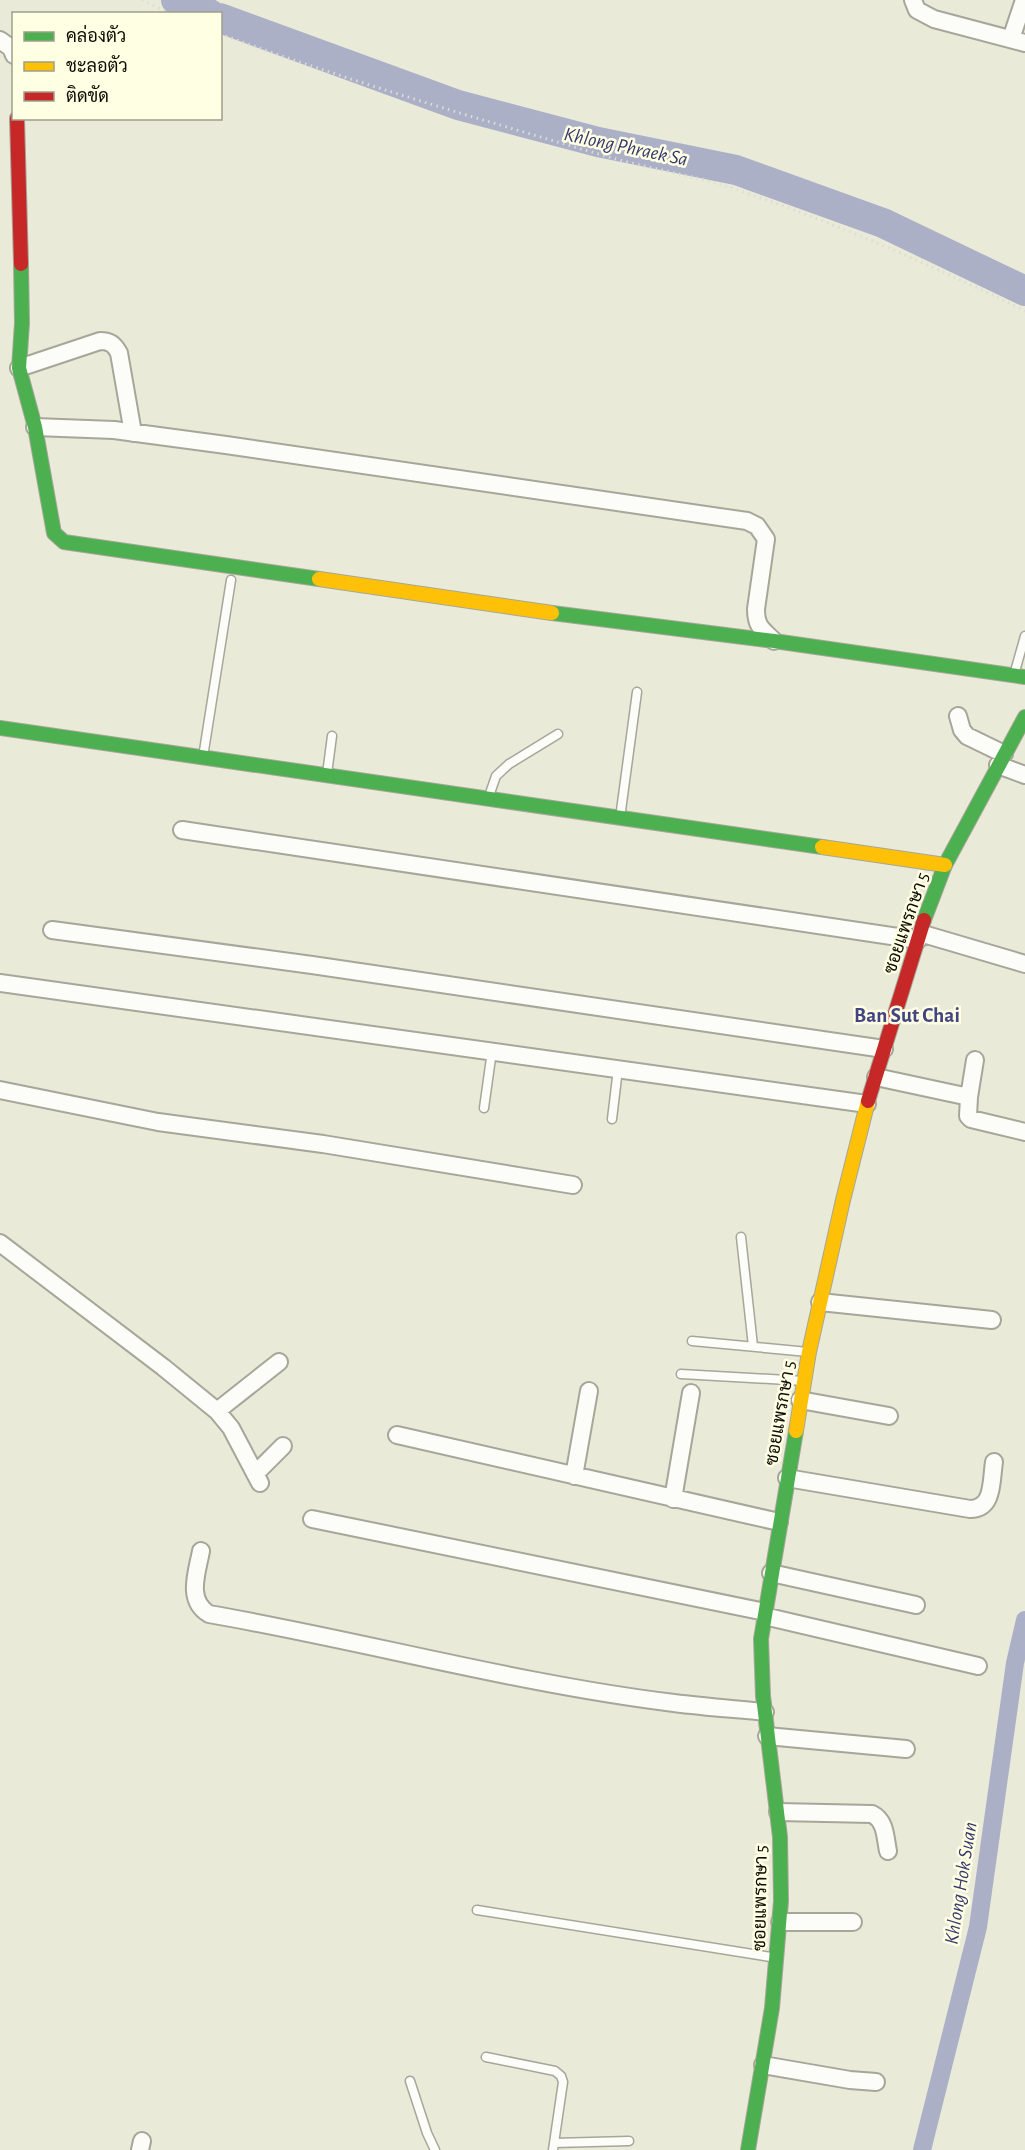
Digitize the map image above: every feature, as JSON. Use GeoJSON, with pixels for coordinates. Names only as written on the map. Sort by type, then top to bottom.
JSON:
{"type":"FeatureCollection","features":[{"type":"Feature","properties":{"kind":"street"},"geometry":{"type":"LineString","coordinates":[[912,0],[917,10],[934,19],[1018,41],[1024,0]]}},
{"type":"Feature","properties":{"kind":"street"},"geometry":{"type":"LineString","coordinates":[[0,40],[12,50]]}},
{"type":"Feature","properties":{"kind":"street"},"geometry":{"type":"LineString","coordinates":[[17,120],[22,323],[20,368],[35,427],[54,533],[63,542],[1020,677]]}},
{"type":"Feature","properties":{"kind":"street"},"geometry":{"type":"LineString","coordinates":[[20,368],[100,341],[114,344],[119,353],[133,433]]}},
{"type":"Feature","properties":{"kind":"street"},"geometry":{"type":"LineString","coordinates":[[35,427],[133,433],[747,521],[757,526],[766,539],[756,620],[774,641]]}},
{"type":"Feature","properties":{"kind":"street"},"geometry":{"type":"LineString","coordinates":[[957,716],[967,736],[1025,775]]}},
{"type":"Feature","properties":{"kind":"street","name":"ซอยแพรกษา 5"},"geometry":{"type":"LineString","coordinates":[[748,2150],[763,2065],[780,1922],[781,1865],[778,1812],[767,1736],[761,1673],[761,1639],[809,1352],[867,1104],[931,898],[945,865],[1025,717]]}},
{"type":"Feature","properties":{"kind":"street"},"geometry":{"type":"LineString","coordinates":[[0,728],[945,865]]}},
{"type":"Feature","properties":{"kind":"street"},"geometry":{"type":"LineString","coordinates":[[182,830],[919,936],[1025,964]]}},
{"type":"Feature","properties":{"kind":"street"},"geometry":{"type":"LineString","coordinates":[[52,930],[884,1048]]}},
{"type":"Feature","properties":{"kind":"street"},"geometry":{"type":"LineString","coordinates":[[0,983],[867,1104]]}},
{"type":"Feature","properties":{"kind":"street"},"geometry":{"type":"LineString","coordinates":[[975,1060],[968,1111],[971,1119],[1025,1132]]}},
{"type":"Feature","properties":{"kind":"street"},"geometry":{"type":"LineString","coordinates":[[876,1077],[969,1097]]}},
{"type":"Feature","properties":{"kind":"street"},"geometry":{"type":"LineString","coordinates":[[0,1090],[158,1122],[323,1144],[573,1185]]}},
{"type":"Feature","properties":{"kind":"street"},"geometry":{"type":"LineString","coordinates":[[0,1243],[163,1367],[222,1407],[257,1478],[283,1446]]}},
{"type":"Feature","properties":{"kind":"street"},"geometry":{"type":"LineString","coordinates":[[820,1302],[992,1320]]}},
{"type":"Feature","properties":{"kind":"street"},"geometry":{"type":"LineString","coordinates":[[222,1407],[279,1362]]}},
{"type":"Feature","properties":{"kind":"street"},"geometry":{"type":"LineString","coordinates":[[574,1476],[589,1391]]}},
{"type":"Feature","properties":{"kind":"street"},"geometry":{"type":"LineString","coordinates":[[673,1498],[691,1393]]}},
{"type":"Feature","properties":{"kind":"street"},"geometry":{"type":"LineString","coordinates":[[800,1400],[889,1416]]}},
{"type":"Feature","properties":{"kind":"street"},"geometry":{"type":"LineString","coordinates":[[397,1435],[779,1522]]}},
{"type":"Feature","properties":{"kind":"street"},"geometry":{"type":"LineString","coordinates":[[787,1478],[979,1509],[985,1505],[989,1496],[994,1462]]}},
{"type":"Feature","properties":{"kind":"street"},"geometry":{"type":"LineString","coordinates":[[312,1519],[764,1614],[978,1666]]}},
{"type":"Feature","properties":{"kind":"street"},"geometry":{"type":"LineString","coordinates":[[201,1551],[194,1588],[195,1600],[202,1610],[209,1614],[564,1685],[674,1703],[765,1712]]}},
{"type":"Feature","properties":{"kind":"street"},"geometry":{"type":"LineString","coordinates":[[771,1573],[916,1605]]}},
{"type":"Feature","properties":{"kind":"street"},"geometry":{"type":"LineString","coordinates":[[767,1736],[906,1749]]}},
{"type":"Feature","properties":{"kind":"street"},"geometry":{"type":"LineString","coordinates":[[778,1812],[872,1814],[879,1818],[883,1827],[888,1851]]}},
{"type":"Feature","properties":{"kind":"street"},"geometry":{"type":"LineString","coordinates":[[780,1922],[853,1922]]}},
{"type":"Feature","properties":{"kind":"street"},"geometry":{"type":"LineString","coordinates":[[763,2065],[850,2080],[876,2082]]}},
{"type":"Feature","properties":{"kind":"lane"},"geometry":{"type":"LineString","coordinates":[[203,758],[231,580]]}},
{"type":"Feature","properties":{"kind":"lane"},"geometry":{"type":"LineString","coordinates":[[1020,677],[1025,636]]}},
{"type":"Feature","properties":{"kind":"lane"},"geometry":{"type":"LineString","coordinates":[[620,818],[637,692]]}},
{"type":"Feature","properties":{"kind":"lane"},"geometry":{"type":"LineString","coordinates":[[487,799],[496,776],[509,764],[558,734]]}},
{"type":"Feature","properties":{"kind":"lane"},"geometry":{"type":"LineString","coordinates":[[326,776],[332,736]]}},
{"type":"Feature","properties":{"kind":"lane"},"geometry":{"type":"LineString","coordinates":[[484,1108],[492,1051]]}},
{"type":"Feature","properties":{"kind":"lane"},"geometry":{"type":"LineString","coordinates":[[612,1119],[618,1069]]}},
{"type":"Feature","properties":{"kind":"lane"},"geometry":{"type":"LineString","coordinates":[[741,1237],[753,1347]]}},
{"type":"Feature","properties":{"kind":"lane"},"geometry":{"type":"LineString","coordinates":[[692,1341],[809,1352]]}},
{"type":"Feature","properties":{"kind":"lane"},"geometry":{"type":"LineString","coordinates":[[681,1374],[804,1381]]}},
{"type":"Feature","properties":{"kind":"lane"},"geometry":{"type":"LineString","coordinates":[[477,1910],[777,1958]]}},
{"type":"Feature","properties":{"kind":"lane"},"geometry":{"type":"LineString","coordinates":[[486,2057],[555,2071],[561,2076],[563,2082],[554,2146],[629,2141]]}},
{"type":"Feature","properties":{"kind":"lane"},"geometry":{"type":"LineString","coordinates":[[410,2080],[427,2133],[435,2150]]}},
{"type":"Feature","properties":{"kind":"path"},"geometry":{"type":"LineString","coordinates":[[142,0],[167,12]]}},
{"type":"Feature","properties":{"kind":"path"},"geometry":{"type":"LineString","coordinates":[[222,35],[354,80],[612,158],[729,187],[872,240],[1025,310]]}},
{"type":"Feature","properties":{"kind":"waterway","name":"Khlong Phraek Sa"},"geometry":{"type":"LineString","coordinates":[[176,0],[205,12]]}},
{"type":"Feature","properties":{"kind":"waterway","name":"Khlong Phraek Sa"},"geometry":{"type":"LineString","coordinates":[[222,19],[458,105],[598,142],[736,170],[883,223],[1025,291]]}},
{"type":"Feature","properties":{"kind":"waterway","name":"Khlong Hok Suan"},"geometry":{"type":"LineString","coordinates":[[922,2150],[978,1927],[1015,1663],[1025,1620]]}},
{"type":"Feature","properties":{"kind":"traffic: fast"},"geometry":{"type":"LineString","coordinates":[[21,264],[22,323],[19,368],[35,427],[54,533],[64,542],[319,579]]}},
{"type":"Feature","properties":{"kind":"traffic: fast"},"geometry":{"type":"LineString","coordinates":[[552,613],[774,641],[1025,677]]}},
{"type":"Feature","properties":{"kind":"traffic: fast"},"geometry":{"type":"LineString","coordinates":[[924,920],[945,865],[1025,717]]}},
{"type":"Feature","properties":{"kind":"traffic: fast"},"geometry":{"type":"LineString","coordinates":[[0,728],[822,847]]}},
{"type":"Feature","properties":{"kind":"traffic: fast"},"geometry":{"type":"LineString","coordinates":[[748,2150],[772,2008],[781,1901],[780,1837],[763,1696],[761,1639],[796,1431]]}},
{"type":"Feature","properties":{"kind":"traffic: slow"},"geometry":{"type":"LineString","coordinates":[[319,579],[552,613]]}},
{"type":"Feature","properties":{"kind":"traffic: slow"},"geometry":{"type":"LineString","coordinates":[[822,847],[945,865]]}},
{"type":"Feature","properties":{"kind":"traffic: slow"},"geometry":{"type":"LineString","coordinates":[[796,1431],[809,1352],[868,1101]]}},
{"type":"Feature","properties":{"kind":"traffic: jam"},"geometry":{"type":"LineString","coordinates":[[17,120],[21,264]]}},
{"type":"Feature","properties":{"kind":"traffic: jam"},"geometry":{"type":"LineString","coordinates":[[868,1101],[924,920]]}},
{"type":"Feature","properties":{"kind":"district","name":"Ban Sut Chai"},"geometry":{"type":"Point","coordinates":[907,1015]}}]}
